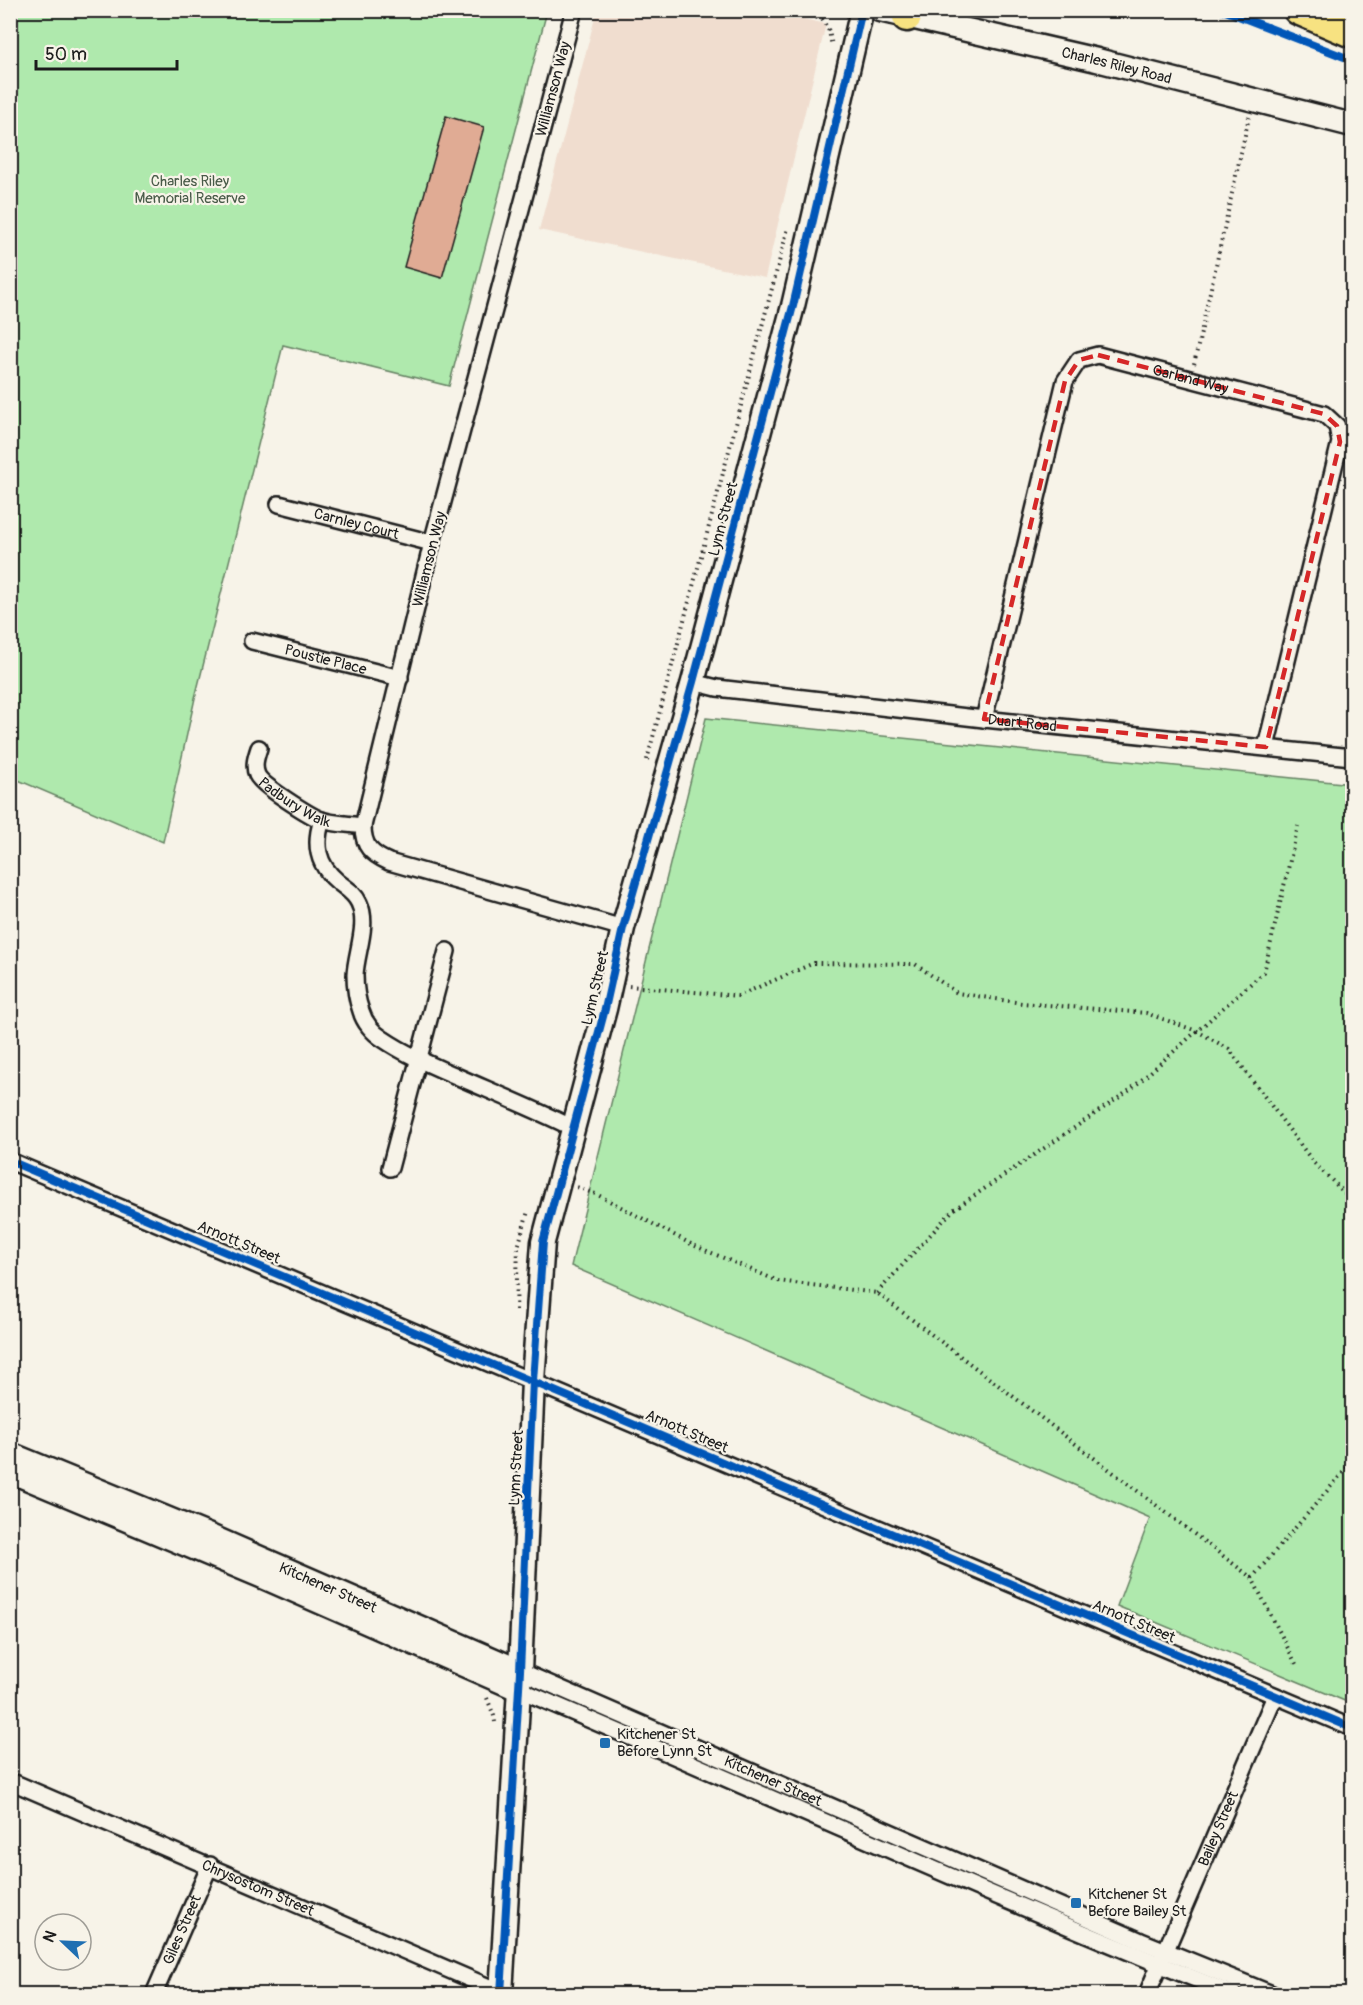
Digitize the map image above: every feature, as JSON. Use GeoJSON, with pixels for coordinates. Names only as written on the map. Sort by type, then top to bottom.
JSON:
{"type":"FeatureCollection","features":[{"type":"Feature","properties":{"kind":"highway"},"geometry":{"type":"LineString","coordinates":[[1298,10],[1353,33]]}},
{"type":"Feature","properties":{"kind":"street","name":"Williamson Way"},"geometry":{"type":"LineString","coordinates":[[363,826],[432,543],[574,10]]}},
{"type":"Feature","properties":{"kind":"street","name":"Lynn Street"},"geometry":{"type":"LineString","coordinates":[[503,1994],[533,1381],[543,1242],[623,928],[693,682],[793,306],[862,10]]}},
{"type":"Feature","properties":{"kind":"street","name":"Charles Riley Road"},"geometry":{"type":"LineString","coordinates":[[898,13],[1253,98],[1353,125]]}},
{"type":"Feature","properties":{"kind":"street","name":"Garland Way"},"geometry":{"type":"LineString","coordinates":[[984,719],[1065,381],[1079,360],[1098,355],[1324,414],[1337,426],[1341,442],[1266,747]]}},
{"type":"Feature","properties":{"kind":"street","name":"Carnley Court"},"geometry":{"type":"LineString","coordinates":[[279,504],[432,543]]}},
{"type":"Feature","properties":{"kind":"street","name":"Poustie Place"},"geometry":{"type":"LineString","coordinates":[[252,641],[400,678]]}},
{"type":"Feature","properties":{"kind":"street","name":"Duart Road"},"geometry":{"type":"LineString","coordinates":[[693,682],[717,688],[984,719],[1353,756]]}},
{"type":"Feature","properties":{"kind":"street","name":"Padbury Walk"},"geometry":{"type":"LineString","coordinates":[[259,748],[255,760],[256,773],[261,782],[299,808],[322,820],[363,826]]}},
{"type":"Feature","properties":{"kind":"street"},"geometry":{"type":"LineString","coordinates":[[322,820],[316,849],[322,864],[336,881],[355,896],[360,905],[363,921],[355,975],[356,992],[361,1013],[370,1028],[381,1038],[418,1059],[573,1128]]}},
{"type":"Feature","properties":{"kind":"street"},"geometry":{"type":"LineString","coordinates":[[363,826],[363,839],[367,849],[388,862],[623,928]]}},
{"type":"Feature","properties":{"kind":"street"},"geometry":{"type":"LineString","coordinates":[[390,1168],[447,951]]}},
{"type":"Feature","properties":{"kind":"street","name":"Arnott Street"},"geometry":{"type":"LineString","coordinates":[[10,1161],[1353,1728]]}},
{"type":"Feature","properties":{"kind":"street","name":"Kitchener Street"},"geometry":{"type":"LineString","coordinates":[[10,1454],[212,1537],[834,1827],[1233,1995]]}},
{"type":"Feature","properties":{"kind":"street","name":"Kitchener Street"},"geometry":{"type":"LineString","coordinates":[[10,1471],[519,1680],[1272,1995]]}},
{"type":"Feature","properties":{"kind":"street","name":"Bailey Street"},"geometry":{"type":"LineString","coordinates":[[1147,1995],[1275,1696]]}},
{"type":"Feature","properties":{"kind":"street","name":"Chrysostom Street"},"geometry":{"type":"LineString","coordinates":[[10,1781],[210,1865],[503,1994]]}},
{"type":"Feature","properties":{"kind":"street","name":"Giles Street"},"geometry":{"type":"LineString","coordinates":[[154,1995],[210,1865]]}},
{"type":"Feature","properties":{"kind":"path"},"geometry":{"type":"LineString","coordinates":[[1190,379],[1253,98]]}},
{"type":"Feature","properties":{"kind":"path"},"geometry":{"type":"LineString","coordinates":[[877,1293],[953,1210],[1130,1090],[1264,972],[1298,826]]}},
{"type":"Feature","properties":{"kind":"path"},"geometry":{"type":"LineString","coordinates":[[610,985],[738,996],[814,963],[915,964],[957,993],[1023,1003],[1146,1013],[1197,1031],[1229,1048],[1314,1163],[1353,1200]]}},
{"type":"Feature","properties":{"kind":"path"},"geometry":{"type":"LineString","coordinates":[[559,1180],[598,1195],[693,1245],[778,1281],[877,1293],[1252,1578],[1296,1664]]}},
{"type":"Feature","properties":{"kind":"path"},"geometry":{"type":"LineString","coordinates":[[1252,1578],[1353,1462]]}},
{"type":"Feature","properties":{"kind":"highlighted area"},"geometry":{"type":"Polygon","coordinates":[[[1098,355],[1324,414],[1337,426],[1340,442],[1266,747],[984,719],[1065,381],[1079,360],[1098,355]]]}},
{"type":"Feature","properties":{"kind":"shaded area"},"geometry":{"type":"Polygon","coordinates":[[[597,10],[769,11],[826,24],[765,278],[539,230],[597,10]]]}},
{"type":"Feature","properties":{"kind":"green space","name":"Charles Riley Memorial Reserve"},"geometry":{"type":"Polygon","coordinates":[[[10,11],[547,11],[449,386],[283,345],[195,698],[163,842],[11,777],[10,11]]]}},
{"type":"Feature","properties":{"kind":"green space"},"geometry":{"type":"Polygon","coordinates":[[[706,718],[1352,784],[1352,1704],[1117,1606],[1150,1518],[571,1266],[706,718]]]}},
{"type":"Feature","properties":{"kind":"building"},"geometry":{"type":"Polygon","coordinates":[[[446,116],[484,127],[442,278],[404,267],[446,116]]]}},
{"type":"Feature","properties":{"kind":"cycle path"},"geometry":{"type":"LineString","coordinates":[[501,1994],[520,1671],[533,1381],[543,1242],[605,1009],[623,928],[693,682],[793,306],[862,10]]}},
{"type":"Feature","properties":{"kind":"cycle path"},"geometry":{"type":"LineString","coordinates":[[1223,10],[1352,60]]}},
{"type":"Feature","properties":{"kind":"cycle path"},"geometry":{"type":"LineString","coordinates":[[10,1161],[1352,1728]]}},
{"type":"Feature","properties":{"kind":"place","name":"Kitchener St Before Lynn St"},"geometry":{"type":"Point","coordinates":[605,1743]}},
{"type":"Feature","properties":{"kind":"place","name":"Kitchener St Before Bailey St"},"geometry":{"type":"Point","coordinates":[1076,1903]}}]}
